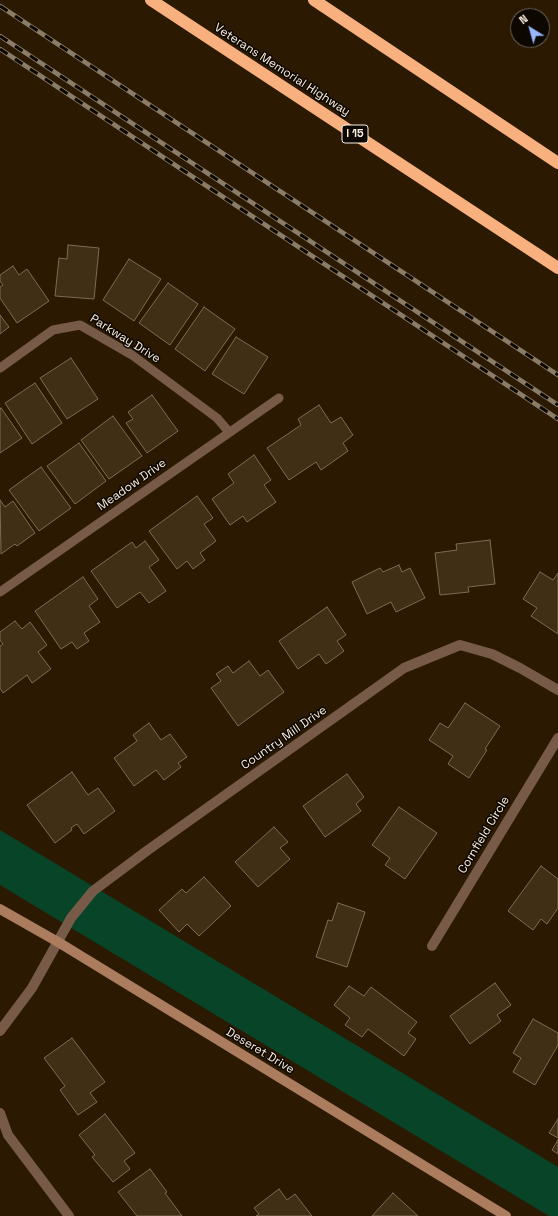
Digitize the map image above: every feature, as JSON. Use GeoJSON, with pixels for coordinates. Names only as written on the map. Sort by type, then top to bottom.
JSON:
{"type":"FeatureCollection","features":[{"type":"Feature","properties":{"kind":"highway","name":"Veterans Memorial Highway"},"geometry":{"type":"LineString","coordinates":[[151,0],[558,268]]}},
{"type":"Feature","properties":{"kind":"highway"},"geometry":{"type":"LineString","coordinates":[[314,0],[558,163]]}},
{"type":"Feature","properties":{"kind":"street","name":"Country Mill Drive"},"geometry":{"type":"LineString","coordinates":[[0,1031],[32,988],[71,918],[94,891],[148,850],[404,668],[460,646],[492,654],[558,690]]}},
{"type":"Feature","properties":{"kind":"street","name":"Cornfield Circle"},"geometry":{"type":"LineString","coordinates":[[432,946],[558,738]]}},
{"type":"Feature","properties":{"kind":"street","name":"Deseret Drive"},"geometry":{"type":"LineString","coordinates":[[0,908],[506,1216]]}},
{"type":"Feature","properties":{"kind":"street"},"geometry":{"type":"LineString","coordinates":[[0,1113],[8,1135],[69,1216]]}},
{"type":"Feature","properties":{"kind":"lane","name":"Parkway Drive"},"geometry":{"type":"LineString","coordinates":[[0,368],[53,330],[80,325],[132,355],[217,418],[229,432]]}},
{"type":"Feature","properties":{"kind":"lane","name":"Meadow Drive"},"geometry":{"type":"LineString","coordinates":[[0,592],[279,398]]}},
{"type":"Feature","properties":{"kind":"green space"},"geometry":{"type":"Polygon","coordinates":[[[0,830],[558,1167],[558,1216],[549,1216],[0,885],[0,830]]]}},
{"type":"Feature","properties":{"kind":"building"},"geometry":{"type":"Polygon","coordinates":[[[68,245],[99,248],[94,299],[55,296],[59,258],[67,259],[68,245]]]}},
{"type":"Feature","properties":{"kind":"building"},"geometry":{"type":"Polygon","coordinates":[[[129,259],[161,279],[134,321],[103,300],[129,259]]]}},
{"type":"Feature","properties":{"kind":"building"},"geometry":{"type":"Polygon","coordinates":[[[13,266],[19,275],[27,269],[49,301],[17,323],[0,298],[0,287],[3,285],[0,281],[0,275],[13,266]]]}},
{"type":"Feature","properties":{"kind":"building"},"geometry":{"type":"Polygon","coordinates":[[[168,283],[198,304],[170,345],[139,323],[168,283]]]}},
{"type":"Feature","properties":{"kind":"building"},"geometry":{"type":"Polygon","coordinates":[[[204,307],[235,329],[205,371],[175,349],[204,307]]]}},
{"type":"Feature","properties":{"kind":"building"},"geometry":{"type":"Polygon","coordinates":[[[0,315],[9,327],[0,334],[0,315]]]}},
{"type":"Feature","properties":{"kind":"building"},"geometry":{"type":"Polygon","coordinates":[[[236,337],[268,357],[244,394],[212,374],[236,337]]]}},
{"type":"Feature","properties":{"kind":"building"},"geometry":{"type":"Polygon","coordinates":[[[71,358],[98,399],[67,419],[40,378],[71,358]]]}},
{"type":"Feature","properties":{"kind":"building"},"geometry":{"type":"Polygon","coordinates":[[[35,383],[62,423],[32,444],[5,403],[35,383]]]}},
{"type":"Feature","properties":{"kind":"building"},"geometry":{"type":"Polygon","coordinates":[[[152,395],[178,431],[147,453],[126,423],[133,419],[128,412],[152,395]]]}},
{"type":"Feature","properties":{"kind":"building"},"geometry":{"type":"Polygon","coordinates":[[[319,405],[331,423],[341,417],[353,435],[343,443],[348,451],[321,470],[316,462],[289,480],[267,448],[301,425],[298,419],[319,405]]]}},
{"type":"Feature","properties":{"kind":"building"},"geometry":{"type":"Polygon","coordinates":[[[1,408],[22,438],[0,453],[0,409],[1,408]]]}},
{"type":"Feature","properties":{"kind":"building"},"geometry":{"type":"Polygon","coordinates":[[[113,416],[142,456],[109,479],[81,440],[113,416]]]}},
{"type":"Feature","properties":{"kind":"building"},"geometry":{"type":"Polygon","coordinates":[[[79,443],[106,481],[75,504],[47,466],[79,443]]]}},
{"type":"Feature","properties":{"kind":"building"},"geometry":{"type":"Polygon","coordinates":[[[254,455],[271,480],[264,485],[276,502],[247,522],[243,516],[230,525],[212,499],[234,483],[228,474],[254,455]]]}},
{"type":"Feature","properties":{"kind":"building"},"geometry":{"type":"Polygon","coordinates":[[[41,467],[71,508],[39,531],[9,490],[41,467]]]}},
{"type":"Feature","properties":{"kind":"building"},"geometry":{"type":"Polygon","coordinates":[[[197,496],[213,518],[204,524],[216,541],[200,553],[205,560],[193,569],[187,561],[177,569],[149,531],[197,496]]]}},
{"type":"Feature","properties":{"kind":"building"},"geometry":{"type":"Polygon","coordinates":[[[0,500],[5,507],[13,501],[35,533],[17,546],[15,544],[1,554],[0,500]]]}},
{"type":"Feature","properties":{"kind":"building"},"geometry":{"type":"Polygon","coordinates":[[[490,540],[495,584],[468,587],[469,592],[440,595],[435,553],[457,550],[456,544],[490,540]]]}},
{"type":"Feature","properties":{"kind":"building"},"geometry":{"type":"Polygon","coordinates":[[[145,541],[159,560],[149,567],[166,591],[149,603],[140,592],[117,608],[91,571],[132,542],[136,548],[145,541]]]}},
{"type":"Feature","properties":{"kind":"building"},"geometry":{"type":"Polygon","coordinates":[[[399,565],[402,572],[410,568],[425,598],[396,612],[391,602],[367,614],[352,582],[380,568],[383,572],[399,565]]]}},
{"type":"Feature","properties":{"kind":"building"},"geometry":{"type":"Polygon","coordinates":[[[540,572],[553,580],[558,573],[558,634],[531,616],[537,608],[523,599],[540,572]]]}},
{"type":"Feature","properties":{"kind":"building"},"geometry":{"type":"Polygon","coordinates":[[[83,577],[98,599],[89,606],[100,622],[84,633],[89,641],[77,649],[72,642],[61,649],[35,611],[83,577]]]}},
{"type":"Feature","properties":{"kind":"building"},"geometry":{"type":"Polygon","coordinates":[[[327,607],[346,635],[337,641],[344,651],[326,664],[319,654],[298,669],[279,641],[327,607]]]}},
{"type":"Feature","properties":{"kind":"building"},"geometry":{"type":"Polygon","coordinates":[[[15,621],[22,629],[30,622],[47,645],[38,652],[51,669],[32,683],[27,675],[3,693],[0,688],[0,646],[3,644],[0,640],[0,632],[15,621]]]}},
{"type":"Feature","properties":{"kind":"building"},"geometry":{"type":"Polygon","coordinates":[[[249,661],[260,676],[268,670],[284,692],[238,726],[211,688],[221,681],[216,674],[228,666],[233,673],[249,661]]]}},
{"type":"Feature","properties":{"kind":"building"},"geometry":{"type":"Polygon","coordinates":[[[465,703],[500,726],[469,778],[448,764],[453,756],[429,740],[440,723],[448,728],[465,703]]]}},
{"type":"Feature","properties":{"kind":"building"},"geometry":{"type":"Polygon","coordinates":[[[149,723],[161,740],[170,734],[187,757],[178,763],[181,767],[164,780],[156,770],[134,786],[114,758],[137,741],[133,735],[149,723]]]}},
{"type":"Feature","properties":{"kind":"building"},"geometry":{"type":"Polygon","coordinates":[[[72,772],[88,795],[98,788],[115,811],[84,834],[77,824],[71,828],[72,830],[55,843],[27,805],[72,772]]]}},
{"type":"Feature","properties":{"kind":"building"},"geometry":{"type":"Polygon","coordinates":[[[347,774],[364,797],[356,804],[361,811],[325,837],[303,806],[347,774]]]}},
{"type":"Feature","properties":{"kind":"building"},"geometry":{"type":"Polygon","coordinates":[[[399,807],[437,833],[405,879],[385,865],[390,858],[372,845],[399,807]]]}},
{"type":"Feature","properties":{"kind":"building"},"geometry":{"type":"Polygon","coordinates":[[[274,827],[288,842],[280,848],[290,859],[258,887],[235,862],[274,827]]]}},
{"type":"Feature","properties":{"kind":"building"},"geometry":{"type":"Polygon","coordinates":[[[541,866],[558,879],[558,908],[547,924],[541,919],[533,930],[508,911],[541,866]]]}},
{"type":"Feature","properties":{"kind":"building"},"geometry":{"type":"Polygon","coordinates":[[[204,877],[231,906],[199,936],[187,924],[179,932],[159,910],[182,889],[186,893],[204,877]]]}},
{"type":"Feature","properties":{"kind":"building"},"geometry":{"type":"Polygon","coordinates":[[[338,903],[365,912],[347,967],[316,957],[328,920],[332,921],[338,903]]]}},
{"type":"Feature","properties":{"kind":"building"},"geometry":{"type":"Polygon","coordinates":[[[495,983],[511,1005],[497,1015],[501,1021],[470,1044],[450,1016],[495,983]]]}},
{"type":"Feature","properties":{"kind":"building"},"geometry":{"type":"Polygon","coordinates":[[[349,986],[364,996],[371,987],[417,1022],[408,1033],[416,1039],[404,1056],[368,1029],[362,1037],[345,1025],[350,1018],[334,1005],[349,986]]]}},
{"type":"Feature","properties":{"kind":"building"},"geometry":{"type":"Polygon","coordinates":[[[533,1019],[558,1033],[558,1045],[535,1085],[513,1072],[521,1058],[513,1053],[533,1019]]]}},
{"type":"Feature","properties":{"kind":"building"},"geometry":{"type":"Polygon","coordinates":[[[72,1038],[105,1082],[90,1093],[97,1102],[78,1115],[60,1090],[65,1086],[44,1058],[72,1038]]]}},
{"type":"Feature","properties":{"kind":"building"},"geometry":{"type":"Polygon","coordinates":[[[105,1114],[135,1153],[124,1161],[130,1169],[113,1182],[92,1157],[95,1155],[79,1135],[105,1114]]]}},
{"type":"Feature","properties":{"kind":"building"},"geometry":{"type":"Polygon","coordinates":[[[558,1119],[558,1138],[549,1133],[558,1119]]]}},
{"type":"Feature","properties":{"kind":"building"},"geometry":{"type":"Polygon","coordinates":[[[558,1140],[558,1154],[552,1150],[558,1140]]]}},
{"type":"Feature","properties":{"kind":"building"},"geometry":{"type":"Polygon","coordinates":[[[150,1169],[182,1216],[137,1216],[118,1192],[150,1169]]]}},
{"type":"Feature","properties":{"kind":"building"},"geometry":{"type":"Polygon","coordinates":[[[279,1189],[287,1200],[295,1194],[312,1216],[256,1216],[259,1214],[254,1208],[279,1189]]]}},
{"type":"Feature","properties":{"kind":"building"},"geometry":{"type":"Polygon","coordinates":[[[393,1193],[418,1216],[372,1216],[393,1193]]]}},
{"type":"Feature","properties":{"kind":"railway"},"geometry":{"type":"LineString","coordinates":[[0,6],[558,375]]}},
{"type":"Feature","properties":{"kind":"railway"},"geometry":{"type":"LineString","coordinates":[[0,36],[558,405]]}},
{"type":"Feature","properties":{"kind":"railway"},"geometry":{"type":"LineString","coordinates":[[0,49],[558,419]]}}]}
